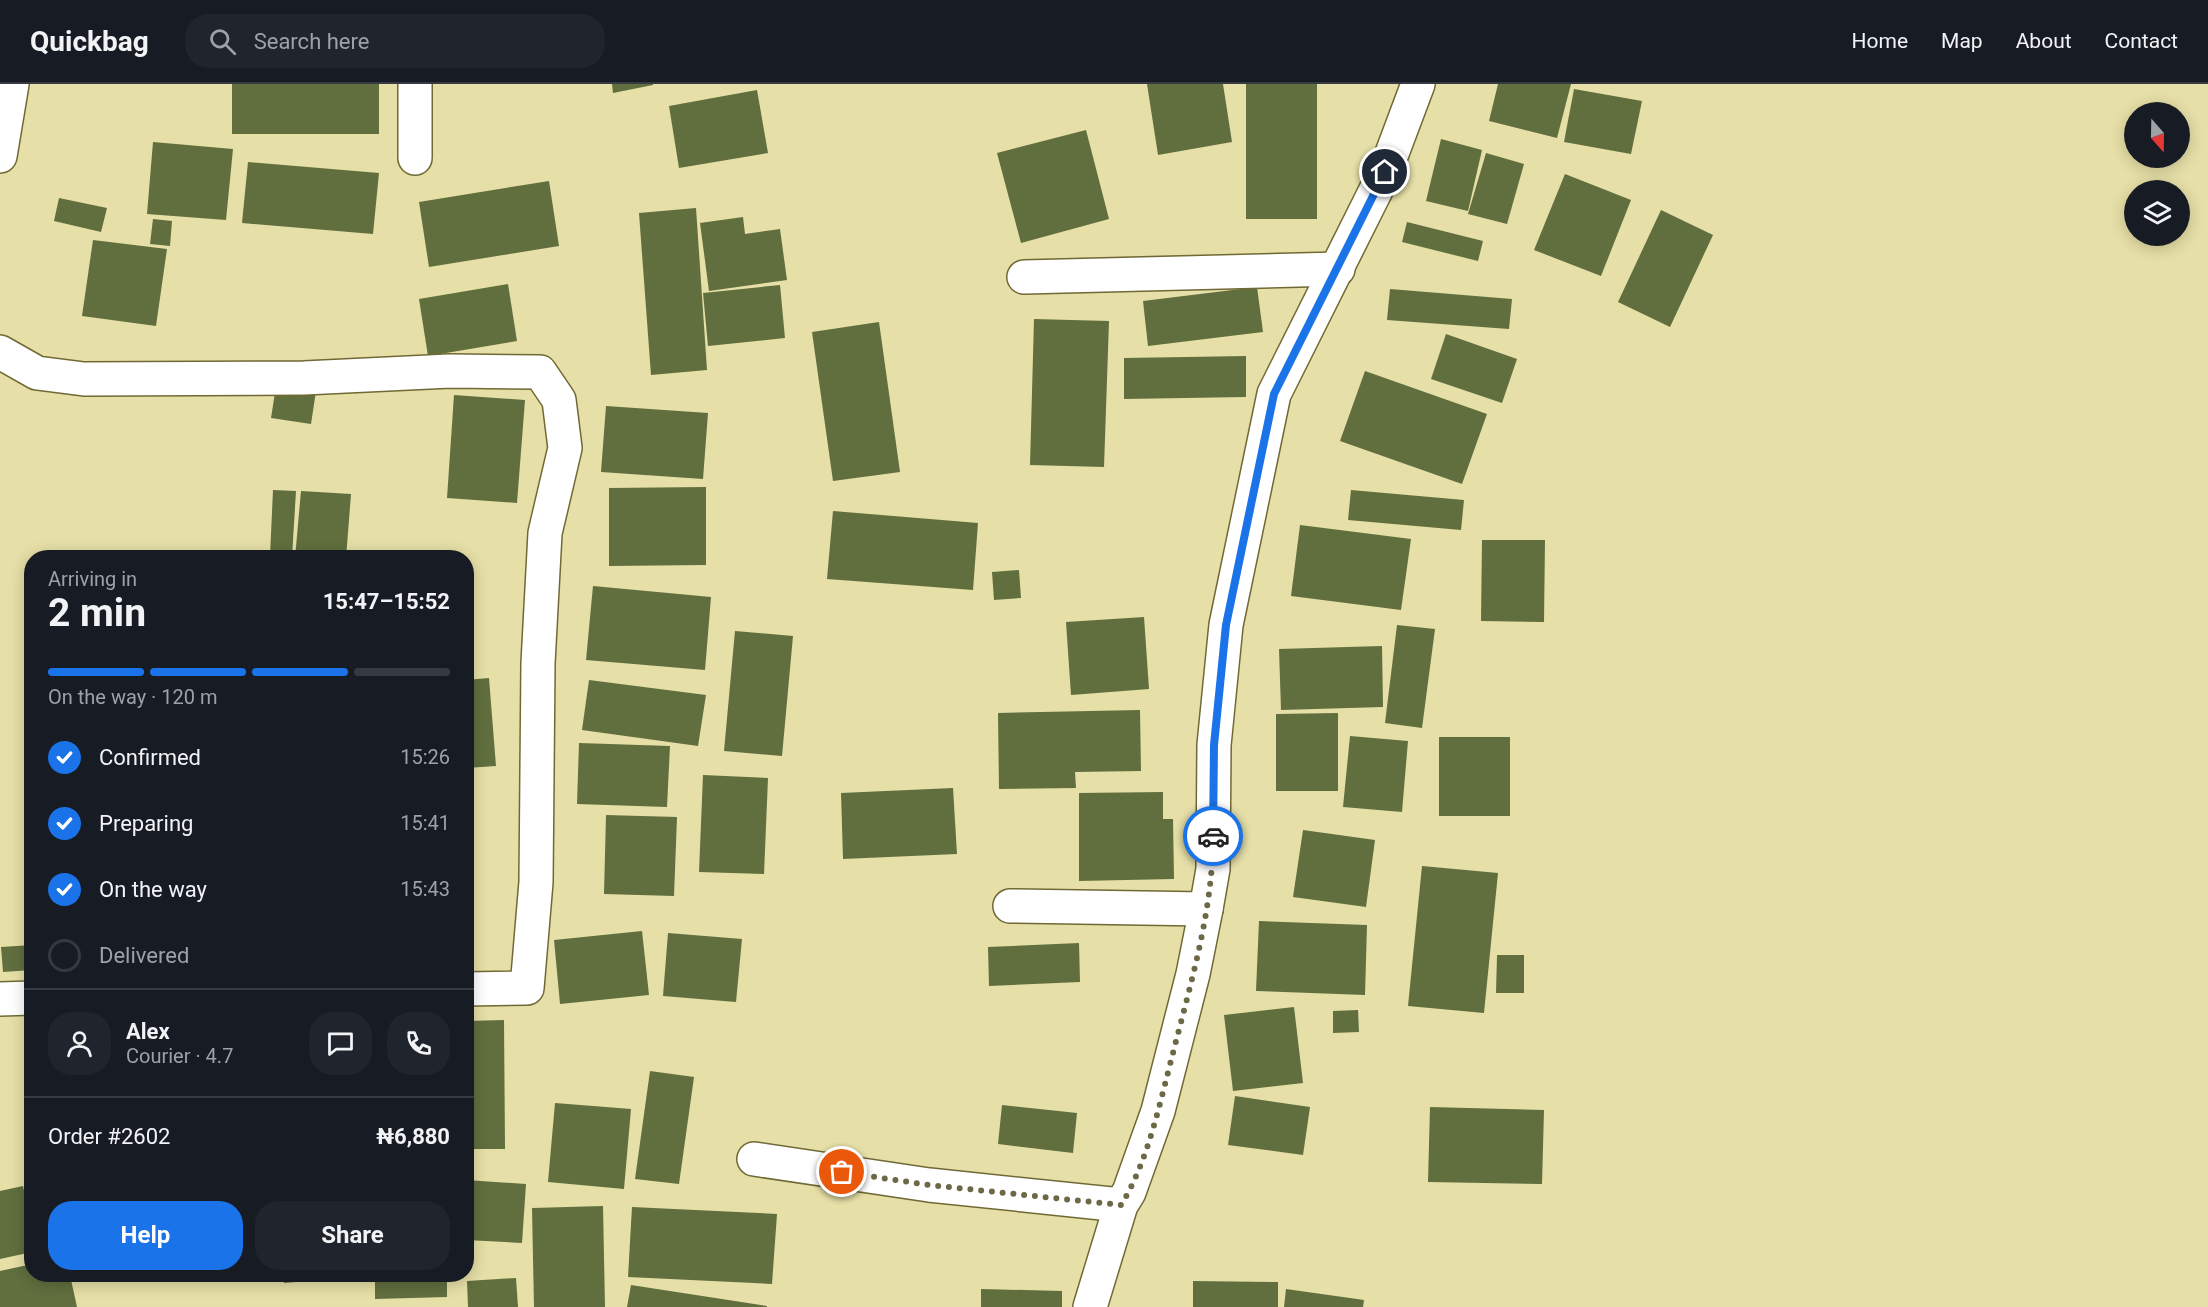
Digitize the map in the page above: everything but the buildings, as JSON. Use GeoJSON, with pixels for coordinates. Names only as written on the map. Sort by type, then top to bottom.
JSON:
{"type":"FeatureCollection","features":[{"type":"Feature","properties":{"kind":"street"},"geometry":{"type":"LineString","coordinates":[[0,156],[12,84]]}},
{"type":"Feature","properties":{"kind":"street"},"geometry":{"type":"LineString","coordinates":[[415,158],[416,84]]}},
{"type":"Feature","properties":{"kind":"street"},"geometry":{"type":"LineString","coordinates":[[1090,1307],[1121,1205],[1129,1192],[1158,1111],[1193,974],[1213,869],[1214,745],[1226,625],[1274,394],[1385,172],[1418,84]]}},
{"type":"Feature","properties":{"kind":"street"},"geometry":{"type":"LineString","coordinates":[[1024,277],[1338,269]]}},
{"type":"Feature","properties":{"kind":"street"},"geometry":{"type":"LineString","coordinates":[[0,352],[37,373],[84,380],[540,372],[559,400],[565,448],[545,533],[538,663],[536,882],[527,988],[474,990]]}},
{"type":"Feature","properties":{"kind":"street"},"geometry":{"type":"LineString","coordinates":[[1010,906],[1206,909]]}},
{"type":"Feature","properties":{"kind":"street"},"geometry":{"type":"LineString","coordinates":[[0,999],[24,998]]}},
{"type":"Feature","properties":{"kind":"street"},"geometry":{"type":"LineString","coordinates":[[754,1159],[929,1185],[1121,1205]]}},
{"type":"Feature","properties":{"kind":"way so far"},"geometry":{"type":"LineString","coordinates":[[842,1172],[929,1185],[1121,1205],[1129,1192],[1158,1111],[1193,974],[1213,869],[1213,836]]}},
{"type":"Feature","properties":{"kind":"route"},"geometry":{"type":"LineString","coordinates":[[1213,836],[1214,745],[1226,625],[1274,394],[1385,172]]}}]}
